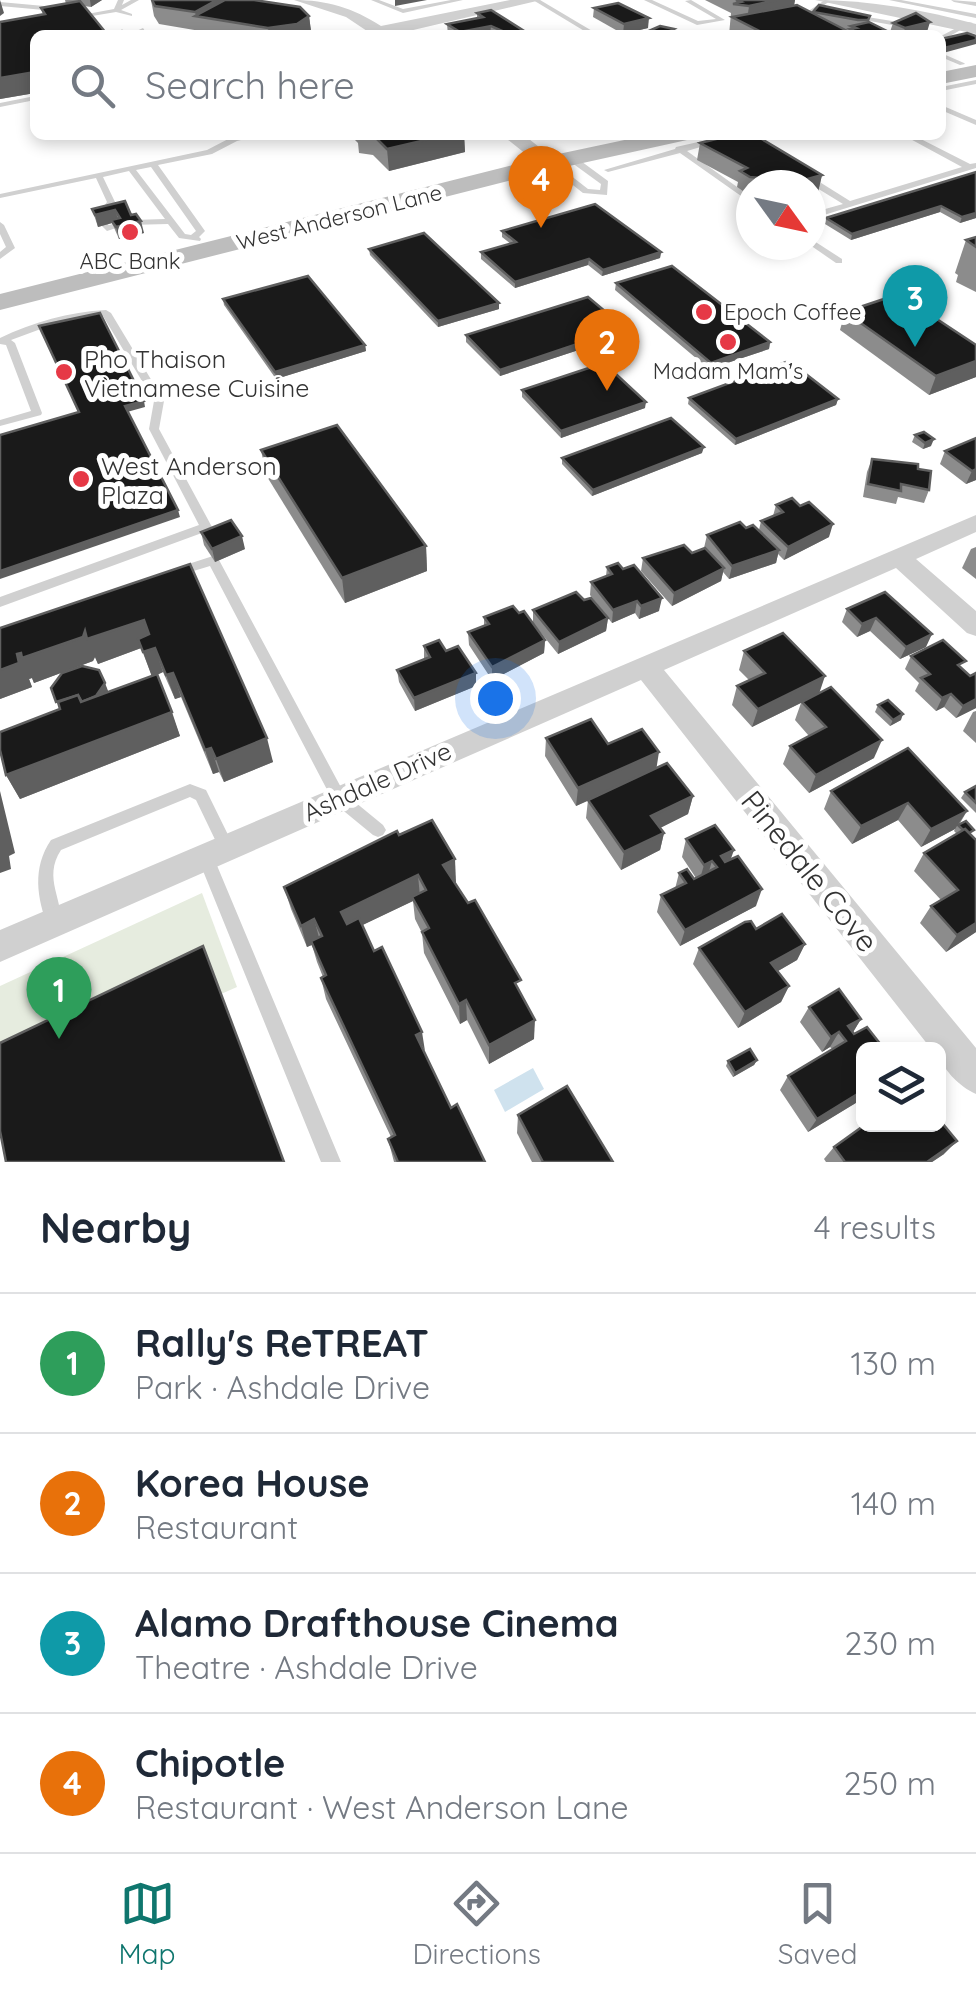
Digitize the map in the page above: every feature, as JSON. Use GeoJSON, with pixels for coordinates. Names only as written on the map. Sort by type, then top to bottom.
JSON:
{"type":"FeatureCollection","features":[{"type":"Feature","properties":{"kind":"main road","name":"West Anderson Lane"},"geometry":{"type":"LineString","coordinates":[[0,288],[605,140]]}},
{"type":"Feature","properties":{"kind":"main road","name":"West Anderson Lane"},"geometry":{"type":"LineString","coordinates":[[0,302],[199,242],[306,226],[551,152],[675,141]]}},
{"type":"Feature","properties":{"kind":"main road"},"geometry":{"type":"LineString","coordinates":[[306,226],[314,216],[384,198],[403,188]]}},
{"type":"Feature","properties":{"kind":"street"},"geometry":{"type":"LineString","coordinates":[[302,0],[352,14],[387,30]]}},
{"type":"Feature","properties":{"kind":"street"},"geometry":{"type":"LineString","coordinates":[[336,0],[366,10],[389,30]]}},
{"type":"Feature","properties":{"kind":"street"},"geometry":{"type":"LineString","coordinates":[[399,30],[535,0]]}},
{"type":"Feature","properties":{"kind":"street"},"geometry":{"type":"LineString","coordinates":[[824,6],[900,7],[973,23]]}},
{"type":"Feature","properties":{"kind":"street"},"geometry":{"type":"LineString","coordinates":[[523,140],[551,152]]}},
{"type":"Feature","properties":{"kind":"street","name":"Ashdale Drive"},"geometry":{"type":"LineString","coordinates":[[0,946],[976,524]]}},
{"type":"Feature","properties":{"kind":"street"},"geometry":{"type":"LineString","coordinates":[[899,557],[976,626]]}},
{"type":"Feature","properties":{"kind":"street","name":"Pinedale Cove"},"geometry":{"type":"LineString","coordinates":[[644,665],[976,1076]]}},
{"type":"Feature","properties":{"kind":"lane"},"geometry":{"type":"LineString","coordinates":[[116,10],[121,0]]}},
{"type":"Feature","properties":{"kind":"lane"},"geometry":{"type":"LineString","coordinates":[[58,20],[116,10],[136,0]]}},
{"type":"Feature","properties":{"kind":"lane"},"geometry":{"type":"LineString","coordinates":[[374,0],[403,11],[460,0]]}},
{"type":"Feature","properties":{"kind":"lane"},"geometry":{"type":"LineString","coordinates":[[535,0],[587,30]]}},
{"type":"Feature","properties":{"kind":"lane"},"geometry":{"type":"LineString","coordinates":[[647,0],[697,23],[722,20]]}},
{"type":"Feature","properties":{"kind":"lane"},"geometry":{"type":"LineString","coordinates":[[660,6],[689,0],[748,30]]}},
{"type":"Feature","properties":{"kind":"lane"},"geometry":{"type":"LineString","coordinates":[[954,0],[976,4]]}},
{"type":"Feature","properties":{"kind":"lane"},"geometry":{"type":"LineString","coordinates":[[0,4],[67,10]]}},
{"type":"Feature","properties":{"kind":"lane"},"geometry":{"type":"LineString","coordinates":[[784,22],[796,21],[824,6]]}},
{"type":"Feature","properties":{"kind":"lane"},"geometry":{"type":"LineString","coordinates":[[852,16],[900,7]]}},
{"type":"Feature","properties":{"kind":"lane"},"geometry":{"type":"LineString","coordinates":[[116,10],[130,15]]}},
{"type":"Feature","properties":{"kind":"lane"},"geometry":{"type":"LineString","coordinates":[[452,16],[468,28],[459,30]]}},
{"type":"Feature","properties":{"kind":"lane"},"geometry":{"type":"LineString","coordinates":[[796,21],[815,30]]}},
{"type":"Feature","properties":{"kind":"lane"},"geometry":{"type":"LineString","coordinates":[[946,36],[973,23]]}},
{"type":"Feature","properties":{"kind":"lane"},"geometry":{"type":"LineString","coordinates":[[946,89],[976,82]]}},
{"type":"Feature","properties":{"kind":"lane"},"geometry":{"type":"LineString","coordinates":[[0,104],[30,99]]}},
{"type":"Feature","properties":{"kind":"lane"},"geometry":{"type":"LineString","coordinates":[[946,109],[976,123]]}},
{"type":"Feature","properties":{"kind":"lane"},"geometry":{"type":"LineString","coordinates":[[0,196],[209,152],[234,140]]}},
{"type":"Feature","properties":{"kind":"lane"},"geometry":{"type":"LineString","coordinates":[[745,140],[753,145]]}},
{"type":"Feature","properties":{"kind":"lane"},"geometry":{"type":"LineString","coordinates":[[918,140],[973,166]]}},
{"type":"Feature","properties":{"kind":"lane"},"geometry":{"type":"LineString","coordinates":[[608,170],[675,141],[703,169],[736,188]]}},
{"type":"Feature","properties":{"kind":"lane"},"geometry":{"type":"LineString","coordinates":[[551,152],[605,182],[604,193],[586,191],[551,152]]}},
{"type":"Feature","properties":{"kind":"lane"},"geometry":{"type":"LineString","coordinates":[[131,168],[182,236],[199,242],[201,231],[153,164]]}},
{"type":"Feature","properties":{"kind":"lane"},"geometry":{"type":"LineString","coordinates":[[826,211],[973,166]]}},
{"type":"Feature","properties":{"kind":"lane"},"geometry":{"type":"LineString","coordinates":[[703,169],[736,184]]}},
{"type":"Feature","properties":{"kind":"lane"},"geometry":{"type":"LineString","coordinates":[[98,175],[111,202],[104,222],[107,228],[171,221]]}},
{"type":"Feature","properties":{"kind":"lane"},"geometry":{"type":"LineString","coordinates":[[826,190],[849,204]]}},
{"type":"Feature","properties":{"kind":"lane"},"geometry":{"type":"LineString","coordinates":[[0,225],[11,248],[0,256]]}},
{"type":"Feature","properties":{"kind":"lane"},"geometry":{"type":"LineString","coordinates":[[826,252],[839,261]]}},
{"type":"Feature","properties":{"kind":"lane"},"geometry":{"type":"LineString","coordinates":[[0,602],[206,527],[154,428],[159,401],[106,312],[30,327],[2,340]]}},
{"type":"Feature","properties":{"kind":"lane"},"geometry":{"type":"LineString","coordinates":[[0,423],[37,413],[10,343],[2,340]]}},
{"type":"Feature","properties":{"kind":"lane"},"geometry":{"type":"LineString","coordinates":[[160,578],[212,560],[339,798],[378,830]]}},
{"type":"Feature","properties":{"kind":"lane"},"geometry":{"type":"LineString","coordinates":[[54,922],[43,873],[44,858],[56,845],[190,790],[201,796],[216,852],[331,1162]]}},
{"type":"Feature","properties":{"kind":"shaded area"},"geometry":{"type":"Polygon","coordinates":[[[202,893],[237,987],[0,1091],[0,986],[202,893]]]}},
{"type":"Feature","properties":{"kind":"water"},"geometry":{"type":"Polygon","coordinates":[[[533,1068],[544,1089],[505,1112],[494,1090],[533,1068]]]}},
{"type":"Feature","properties":{"kind":"building"},"geometry":{"type":"Polygon","coordinates":[[[152,0],[217,0],[195,12],[155,6],[152,0]]]}},
{"type":"Feature","properties":{"kind":"building"},"geometry":{"type":"Polygon","coordinates":[[[225,0],[300,7],[309,16],[297,24],[268,28],[195,16],[225,0]]]}},
{"type":"Feature","properties":{"kind":"building"},"geometry":{"type":"Polygon","coordinates":[[[736,0],[777,0],[749,6],[733,4],[741,2],[736,0]]]}},
{"type":"Feature","properties":{"kind":"building"},"geometry":{"type":"Polygon","coordinates":[[[80,1],[104,30],[30,30],[30,73],[0,78],[0,22],[45,14],[41,8],[80,1]]]}},
{"type":"Feature","properties":{"kind":"building"},"geometry":{"type":"Polygon","coordinates":[[[618,3],[649,18],[624,24],[594,8],[618,3]]]}},
{"type":"Feature","properties":{"kind":"building"},"geometry":{"type":"Polygon","coordinates":[[[797,5],[845,30],[757,30],[732,17],[797,5]]]}},
{"type":"Feature","properties":{"kind":"building"},"geometry":{"type":"Polygon","coordinates":[[[819,5],[870,16],[868,20],[858,20],[813,12],[819,5]]]}},
{"type":"Feature","properties":{"kind":"building"},"geometry":{"type":"Polygon","coordinates":[[[491,10],[522,30],[491,26],[457,30],[447,24],[483,17],[477,13],[491,10]]]}},
{"type":"Feature","properties":{"kind":"building"},"geometry":{"type":"Polygon","coordinates":[[[916,13],[930,22],[905,28],[893,23],[916,13]]]}},
{"type":"Feature","properties":{"kind":"building"},"geometry":{"type":"Polygon","coordinates":[[[869,22],[885,30],[852,30],[856,28],[851,26],[869,22]]]}},
{"type":"Feature","properties":{"kind":"building"},"geometry":{"type":"Polygon","coordinates":[[[967,33],[976,36],[976,40],[946,48],[946,38],[967,33]]]}},
{"type":"Feature","properties":{"kind":"building"},"geometry":{"type":"Polygon","coordinates":[[[378,140],[426,140],[387,149],[378,140]]]}},
{"type":"Feature","properties":{"kind":"building"},"geometry":{"type":"Polygon","coordinates":[[[763,140],[814,170],[742,170],[747,168],[700,143],[763,140]]]}},
{"type":"Feature","properties":{"kind":"building"},"geometry":{"type":"Polygon","coordinates":[[[976,172],[976,213],[962,217],[941,206],[852,234],[826,218],[976,172]]]}},
{"type":"Feature","properties":{"kind":"building"},"geometry":{"type":"Polygon","coordinates":[[[125,201],[131,215],[136,214],[141,221],[116,227],[111,220],[120,218],[115,210],[95,215],[92,209],[125,201]]]}},
{"type":"Feature","properties":{"kind":"building"},"geometry":{"type":"Polygon","coordinates":[[[595,204],[661,252],[603,270],[589,259],[515,282],[481,252],[516,242],[502,231],[595,204]]]}},
{"type":"Feature","properties":{"kind":"building"},"geometry":{"type":"Polygon","coordinates":[[[424,233],[499,303],[438,321],[369,249],[424,233]]]}},
{"type":"Feature","properties":{"kind":"building"},"geometry":{"type":"Polygon","coordinates":[[[672,266],[770,342],[711,363],[616,283],[672,266]]]}},
{"type":"Feature","properties":{"kind":"building"},"geometry":{"type":"Polygon","coordinates":[[[308,276],[365,345],[275,372],[223,299],[308,276]]]}},
{"type":"Feature","properties":{"kind":"building"},"geometry":{"type":"Polygon","coordinates":[[[899,294],[976,345],[976,361],[936,376],[845,312],[899,294]]]}},
{"type":"Feature","properties":{"kind":"building"},"geometry":{"type":"Polygon","coordinates":[[[588,297],[625,328],[500,370],[466,335],[588,297]]]}},
{"type":"Feature","properties":{"kind":"building","name":"West Anderson Plaza"},"geometry":{"type":"Polygon","coordinates":[[[100,313],[144,401],[125,406],[178,510],[0,571],[0,435],[79,412],[39,326],[100,313]]]}},
{"type":"Feature","properties":{"kind":"building"},"geometry":{"type":"Polygon","coordinates":[[[789,361],[838,399],[736,439],[689,398],[789,361]]]}},
{"type":"Feature","properties":{"kind":"building"},"geometry":{"type":"Polygon","coordinates":[[[604,363],[646,402],[561,431],[522,390],[604,363]]]}},
{"type":"Feature","properties":{"kind":"building"},"geometry":{"type":"Polygon","coordinates":[[[671,418],[704,447],[593,490],[562,458],[671,418]]]}},
{"type":"Feature","properties":{"kind":"building"},"geometry":{"type":"Polygon","coordinates":[[[337,425],[426,546],[342,578],[261,450],[337,425]]]}},
{"type":"Feature","properties":{"kind":"building"},"geometry":{"type":"Polygon","coordinates":[[[924,432],[934,439],[925,443],[915,435],[924,432]]]}},
{"type":"Feature","properties":{"kind":"building"},"geometry":{"type":"Polygon","coordinates":[[[976,438],[976,469],[972,471],[945,451],[976,438]]]}},
{"type":"Feature","properties":{"kind":"building"},"geometry":{"type":"Polygon","coordinates":[[[872,459],[918,464],[918,469],[931,471],[929,490],[901,484],[901,491],[868,484],[872,459]]]}},
{"type":"Feature","properties":{"kind":"building"},"geometry":{"type":"Polygon","coordinates":[[[792,498],[800,506],[809,502],[833,524],[788,547],[761,521],[783,512],[776,505],[792,498]]]}},
{"type":"Feature","properties":{"kind":"building"},"geometry":{"type":"Polygon","coordinates":[[[231,520],[242,536],[212,549],[201,532],[231,520]]]}},
{"type":"Feature","properties":{"kind":"building"},"geometry":{"type":"Polygon","coordinates":[[[740,522],[746,528],[753,525],[779,550],[732,566],[707,535],[740,522]]]}},
{"type":"Feature","properties":{"kind":"building"},"geometry":{"type":"Polygon","coordinates":[[[684,545],[692,553],[705,548],[724,568],[674,593],[643,558],[684,545]]]}},
{"type":"Feature","properties":{"kind":"building"},"geometry":{"type":"Polygon","coordinates":[[[618,563],[623,569],[634,565],[662,598],[641,606],[637,601],[613,610],[591,582],[612,574],[607,567],[618,563]]]}},
{"type":"Feature","properties":{"kind":"building"},"geometry":{"type":"Polygon","coordinates":[[[190,564],[267,738],[216,759],[211,748],[205,750],[173,673],[166,675],[155,648],[143,652],[138,639],[149,634],[144,620],[87,639],[85,631],[83,637],[22,658],[21,653],[17,654],[19,663],[0,670],[0,628],[190,564]]]}},
{"type":"Feature","properties":{"kind":"building"},"geometry":{"type":"Polygon","coordinates":[[[576,592],[584,600],[591,598],[608,618],[559,642],[533,610],[576,592]]]}},
{"type":"Feature","properties":{"kind":"building"},"geometry":{"type":"Polygon","coordinates":[[[885,592],[932,634],[906,647],[876,618],[862,624],[847,609],[885,592]]]}},
{"type":"Feature","properties":{"kind":"building"},"geometry":{"type":"Polygon","coordinates":[[[513,606],[519,613],[524,611],[545,640],[492,667],[468,632],[489,624],[484,617],[513,606]]]}},
{"type":"Feature","properties":{"kind":"building"},"geometry":{"type":"Polygon","coordinates":[[[783,633],[825,676],[758,709],[737,686],[765,673],[744,651],[783,633]]]}},
{"type":"Feature","properties":{"kind":"building"},"geometry":{"type":"Polygon","coordinates":[[[439,640],[446,651],[458,646],[476,673],[414,698],[397,670],[430,657],[424,646],[439,640]]]}},
{"type":"Feature","properties":{"kind":"building"},"geometry":{"type":"Polygon","coordinates":[[[943,640],[966,661],[958,665],[970,676],[976,673],[976,699],[963,706],[951,694],[942,698],[921,678],[930,674],[911,656],[943,640]]]}},
{"type":"Feature","properties":{"kind":"building"},"geometry":{"type":"Polygon","coordinates":[[[82,666],[99,670],[105,683],[96,696],[82,702],[78,695],[56,702],[51,688],[62,673],[82,666]]]}},
{"type":"Feature","properties":{"kind":"building"},"geometry":{"type":"Polygon","coordinates":[[[157,674],[172,712],[6,775],[0,732],[60,709],[58,702],[78,695],[81,702],[157,674]]]}},
{"type":"Feature","properties":{"kind":"building"},"geometry":{"type":"Polygon","coordinates":[[[831,687],[882,740],[816,775],[790,746],[826,727],[802,702],[831,687]]]}},
{"type":"Feature","properties":{"kind":"building"},"geometry":{"type":"Polygon","coordinates":[[[888,700],[903,714],[893,720],[878,705],[888,700]]]}},
{"type":"Feature","properties":{"kind":"building"},"geometry":{"type":"Polygon","coordinates":[[[591,719],[608,744],[642,729],[659,752],[578,788],[546,738],[591,719]]]}},
{"type":"Feature","properties":{"kind":"building"},"geometry":{"type":"Polygon","coordinates":[[[908,748],[967,811],[931,829],[908,803],[861,826],[831,791],[908,748]]]}},
{"type":"Feature","properties":{"kind":"building"},"geometry":{"type":"Polygon","coordinates":[[[667,763],[693,796],[651,816],[664,833],[624,852],[588,800],[667,763]]]}},
{"type":"Feature","properties":{"kind":"building"},"geometry":{"type":"Polygon","coordinates":[[[976,786],[976,803],[965,792],[976,786]]]}},
{"type":"Feature","properties":{"kind":"building"},"geometry":{"type":"Polygon","coordinates":[[[432,820],[455,859],[443,865],[468,903],[475,900],[521,980],[515,983],[535,1020],[489,1045],[466,1000],[459,1004],[422,932],[429,928],[412,897],[426,890],[418,875],[341,912],[347,924],[359,918],[374,951],[382,947],[422,1032],[416,1035],[451,1108],[457,1104],[485,1162],[398,1162],[388,1139],[395,1135],[321,978],[326,975],[311,941],[322,936],[314,919],[301,926],[284,887],[397,831],[399,835],[432,820]]]}},
{"type":"Feature","properties":{"kind":"building"},"geometry":{"type":"Polygon","coordinates":[[[966,821],[974,830],[969,833],[958,825],[966,821]]]}},
{"type":"Feature","properties":{"kind":"building"},"geometry":{"type":"Polygon","coordinates":[[[715,825],[734,850],[721,856],[725,862],[738,856],[762,889],[685,930],[661,895],[686,883],[679,873],[687,869],[694,879],[717,867],[712,861],[704,865],[686,839],[715,825]]]}},
{"type":"Feature","properties":{"kind":"building"},"geometry":{"type":"Polygon","coordinates":[[[965,829],[976,840],[976,923],[957,935],[931,906],[958,890],[924,853],[965,829]]]}},
{"type":"Feature","properties":{"kind":"building"},"geometry":{"type":"Polygon","coordinates":[[[782,914],[805,944],[771,963],[789,986],[745,1012],[699,948],[745,922],[751,921],[756,929],[782,914]]]}},
{"type":"Feature","properties":{"kind":"building"},"geometry":{"type":"Polygon","coordinates":[[[203,946],[284,1162],[6,1162],[0,1131],[0,1043],[203,946]]]}},
{"type":"Feature","properties":{"kind":"building"},"geometry":{"type":"Polygon","coordinates":[[[839,989],[861,1019],[848,1026],[854,1034],[867,1027],[879,1042],[856,1042],[856,1095],[817,1119],[788,1076],[846,1041],[839,1032],[831,1037],[809,1007],[839,989]]]}},
{"type":"Feature","properties":{"kind":"building"},"geometry":{"type":"Polygon","coordinates":[[[750,1049],[757,1060],[735,1073],[728,1061],[750,1049]]]}},
{"type":"Feature","properties":{"kind":"building"},"geometry":{"type":"Polygon","coordinates":[[[567,1086],[613,1162],[543,1162],[518,1115],[567,1086]]]}},
{"type":"Feature","properties":{"kind":"building"},"geometry":{"type":"Polygon","coordinates":[[[946,1128],[957,1141],[927,1162],[845,1162],[834,1147],[856,1131],[946,1132],[946,1128]]]}},
{"type":"Feature","properties":{"kind":"place","name":"Chipotle"},"geometry":{"type":"Point","coordinates":[541,228]}},
{"type":"Feature","properties":{"kind":"place","name":"ABC Bank"},"geometry":{"type":"Point","coordinates":[130,232]}},
{"type":"Feature","properties":{"kind":"place","name":"Epoch Coffee"},"geometry":{"type":"Point","coordinates":[704,312]}},
{"type":"Feature","properties":{"kind":"place","name":"Madam Mam's"},"geometry":{"type":"Point","coordinates":[728,342]}},
{"type":"Feature","properties":{"kind":"place","name":"Alamo Drafthouse Cinema"},"geometry":{"type":"Point","coordinates":[915,347]}},
{"type":"Feature","properties":{"kind":"place","name":"Pho Thaison Vietnamese Cuisine"},"geometry":{"type":"Point","coordinates":[64,372]}},
{"type":"Feature","properties":{"kind":"place","name":"Korea House"},"geometry":{"type":"Point","coordinates":[607,391]}},
{"type":"Feature","properties":{"kind":"place","name":"West Anderson Plaza"},"geometry":{"type":"Point","coordinates":[81,479]}},
{"type":"Feature","properties":{"kind":"place","name":"Rally's ReTREAT"},"geometry":{"type":"Point","coordinates":[59,1039]}}]}
